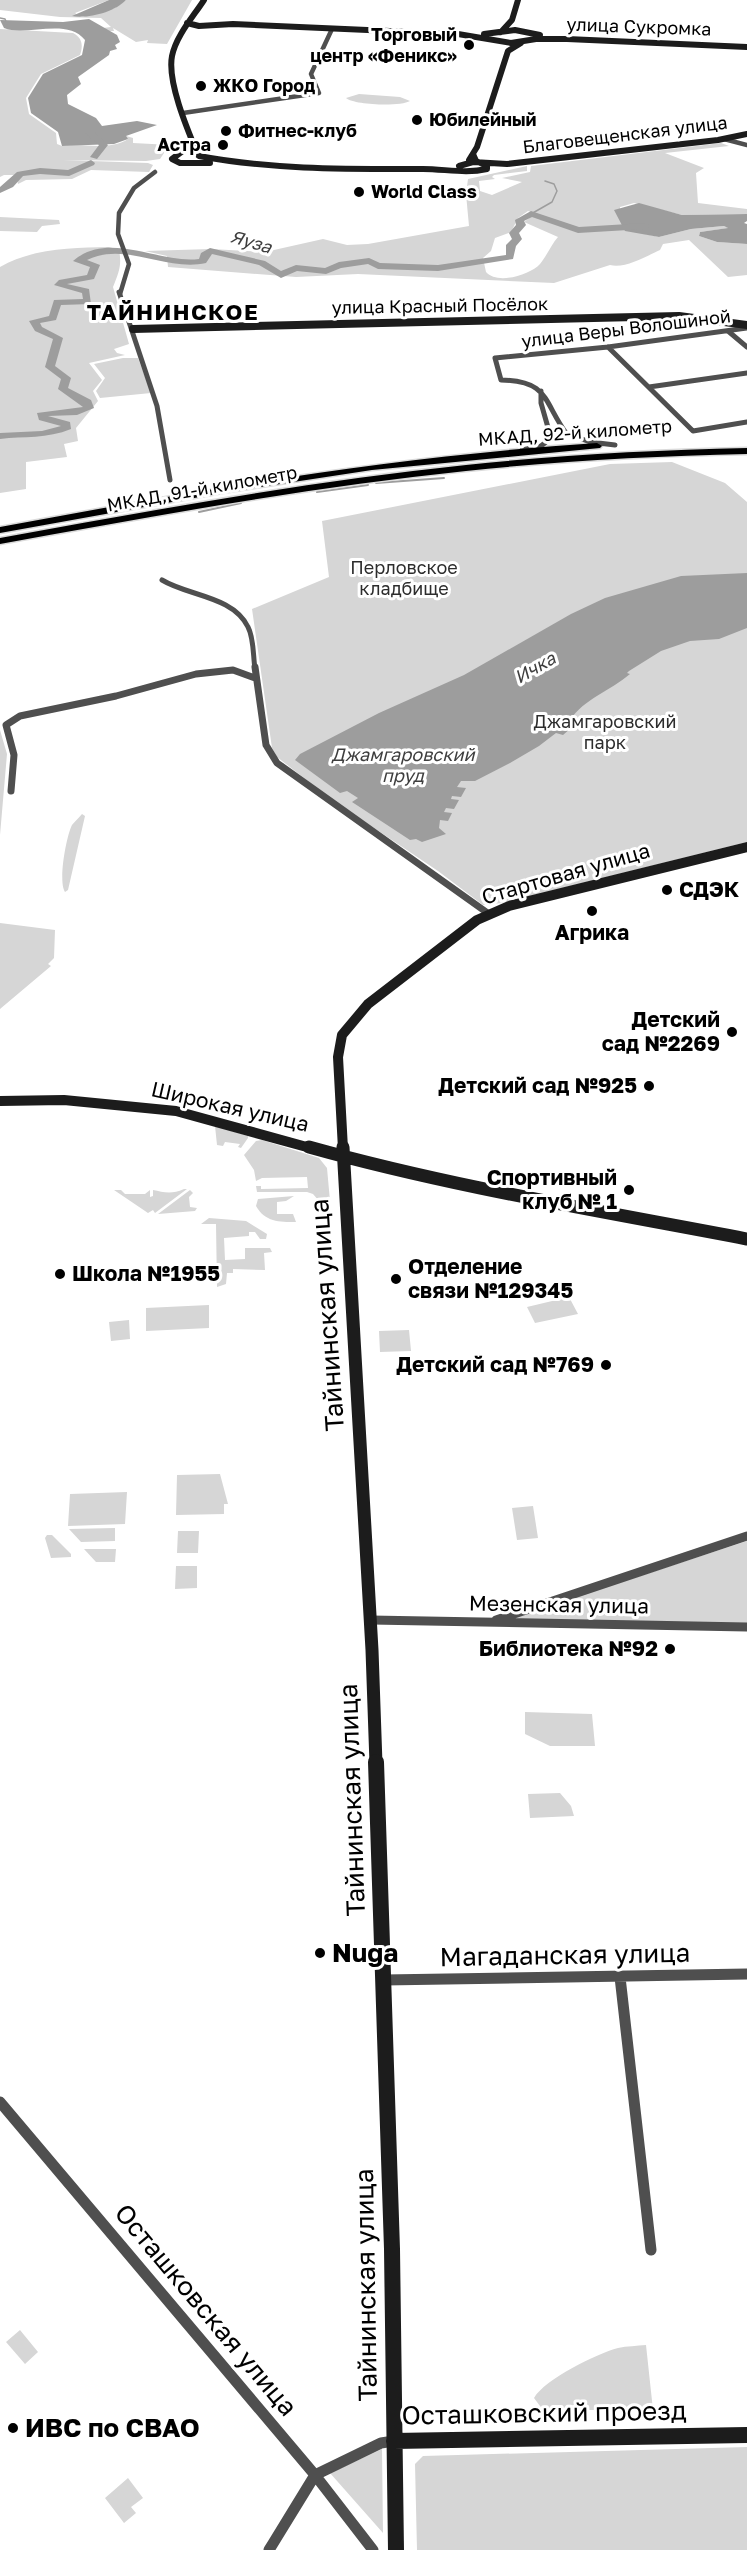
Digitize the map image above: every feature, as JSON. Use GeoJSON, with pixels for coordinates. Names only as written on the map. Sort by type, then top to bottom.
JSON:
{"type":"FeatureCollection","features":[{"type":"Feature","properties":{"kind":"highway","name":"МКАД, 92-й километр"},"geometry":{"type":"LineString","coordinates":[[405,463],[615,445],[747,441]]}},
{"type":"Feature","properties":{"kind":"highway","name":"МКАД, 92-й километр"},"geometry":{"type":"LineString","coordinates":[[411,473],[578,458],[747,451]]}},
{"type":"Feature","properties":{"kind":"highway","name":"МКАД, 91-й километр"},"geometry":{"type":"LineString","coordinates":[[0,530],[234,488],[405,463]]}},
{"type":"Feature","properties":{"kind":"highway","name":"МКАД, 91-й километр"},"geometry":{"type":"LineString","coordinates":[[0,542],[238,499],[411,473]]}},
{"type":"Feature","properties":{"kind":"street"},"geometry":{"type":"LineString","coordinates":[[199,155],[190,141],[171,59],[188,22],[204,0]]}},
{"type":"Feature","properties":{"kind":"street"},"geometry":{"type":"LineString","coordinates":[[508,51],[494,36],[512,20],[518,0]]}},
{"type":"Feature","properties":{"kind":"street"},"geometry":{"type":"LineString","coordinates":[[462,166],[474,154],[508,51],[528,41],[532,36],[518,27],[525,0]]}},
{"type":"Feature","properties":{"kind":"street"},"geometry":{"type":"LineString","coordinates":[[197,11],[205,21]]}},
{"type":"Feature","properties":{"kind":"street"},"geometry":{"type":"LineString","coordinates":[[184,33],[205,21]]}},
{"type":"Feature","properties":{"kind":"street"},"geometry":{"type":"LineString","coordinates":[[188,22],[458,34],[527,32],[567,39]]}},
{"type":"Feature","properties":{"kind":"street"},"geometry":{"type":"LineString","coordinates":[[183,113],[319,93],[311,74],[332,29]]}},
{"type":"Feature","properties":{"kind":"street"},"geometry":{"type":"LineString","coordinates":[[458,34],[499,41]]}},
{"type":"Feature","properties":{"kind":"street","name":"улица Сукромка"},"geometry":{"type":"LineString","coordinates":[[499,41],[567,39],[747,46]]}},
{"type":"Feature","properties":{"kind":"street"},"geometry":{"type":"LineString","coordinates":[[747,134],[743,139],[747,144]]}},
{"type":"Feature","properties":{"kind":"street","name":"Благовещенская улица"},"geometry":{"type":"LineString","coordinates":[[507,164],[724,139],[747,134]]}},
{"type":"Feature","properties":{"kind":"street"},"geometry":{"type":"LineString","coordinates":[[724,139],[747,144]]}},
{"type":"Feature","properties":{"kind":"street"},"geometry":{"type":"LineString","coordinates":[[190,141],[188,147],[172,158],[174,161],[232,162],[353,170],[446,169],[481,164],[507,164]]}},
{"type":"Feature","properties":{"kind":"street"},"geometry":{"type":"LineString","coordinates":[[177,154],[199,155],[232,162]]}},
{"type":"Feature","properties":{"kind":"street"},"geometry":{"type":"LineString","coordinates":[[474,154],[476,160],[487,166],[487,169]]}},
{"type":"Feature","properties":{"kind":"street"},"geometry":{"type":"LineString","coordinates":[[190,162],[198,160],[199,155]]}},
{"type":"Feature","properties":{"kind":"street"},"geometry":{"type":"LineString","coordinates":[[462,166],[476,173],[507,164]]}},
{"type":"Feature","properties":{"kind":"street"},"geometry":{"type":"LineString","coordinates":[[155,172],[134,188],[119,213],[118,234],[127,252],[128,267],[119,292],[133,328],[157,406],[170,480]]}},
{"type":"Feature","properties":{"kind":"street","name":"улица Красный Посёлок"},"geometry":{"type":"LineString","coordinates":[[133,328],[679,316],[747,327]]}},
{"type":"Feature","properties":{"kind":"street","name":"улица Веры Волошиной"},"geometry":{"type":"LineString","coordinates":[[541,391],[529,381],[501,380],[495,358],[608,347],[747,327]]}},
{"type":"Feature","properties":{"kind":"street"},"geometry":{"type":"LineString","coordinates":[[728,331],[747,347]]}},
{"type":"Feature","properties":{"kind":"street"},"geometry":{"type":"LineString","coordinates":[[608,347],[693,431],[747,422]]}},
{"type":"Feature","properties":{"kind":"street"},"geometry":{"type":"LineString","coordinates":[[649,387],[747,373]]}},
{"type":"Feature","properties":{"kind":"street"},"geometry":{"type":"LineString","coordinates":[[541,391],[551,403],[566,433],[590,442],[615,445]]}},
{"type":"Feature","properties":{"kind":"street"},"geometry":{"type":"LineString","coordinates":[[494,454],[530,448],[548,442],[551,433],[541,403],[541,391]]}},
{"type":"Feature","properties":{"kind":"street"},"geometry":{"type":"LineString","coordinates":[[162,580],[237,610],[249,628],[266,745],[277,762],[489,914]]}},
{"type":"Feature","properties":{"kind":"street"},"geometry":{"type":"LineString","coordinates":[[11,790],[14,754],[6,725],[10,721],[196,674],[233,670],[253,665]]}},
{"type":"Feature","properties":{"kind":"street"},"geometry":{"type":"LineString","coordinates":[[233,670],[255,678]]}},
{"type":"Feature","properties":{"kind":"street","name":"Стартовая улица"},"geometry":{"type":"LineString","coordinates":[[343,1156],[338,1057],[342,1035],[368,1004],[477,920],[489,914],[747,847]]}},
{"type":"Feature","properties":{"kind":"street","name":"Широкая улица"},"geometry":{"type":"LineString","coordinates":[[0,1101],[76,1100],[176,1111],[343,1156],[493,1190],[747,1239]]}},
{"type":"Feature","properties":{"kind":"street","name":"Тайнинская улица"},"geometry":{"type":"LineString","coordinates":[[343,1156],[370,1620],[384,1980],[392,2249],[396,2550]]}},
{"type":"Feature","properties":{"kind":"street"},"geometry":{"type":"LineString","coordinates":[[490,1622],[747,1536]]}},
{"type":"Feature","properties":{"kind":"street","name":"Мезенская улица"},"geometry":{"type":"LineString","coordinates":[[370,1620],[747,1627]]}},
{"type":"Feature","properties":{"kind":"street","name":"Магаданская улица"},"geometry":{"type":"LineString","coordinates":[[384,1980],[747,1974]]}},
{"type":"Feature","properties":{"kind":"street"},"geometry":{"type":"LineString","coordinates":[[620,1977],[651,2250]]}},
{"type":"Feature","properties":{"kind":"street","name":"Осташковская улица"},"geometry":{"type":"LineString","coordinates":[[0,2102],[315,2475],[373,2550]]}},
{"type":"Feature","properties":{"kind":"street","name":"Осташковский проезд"},"geometry":{"type":"LineString","coordinates":[[315,2475],[381,2443],[394,2441],[747,2435]]}},
{"type":"Feature","properties":{"kind":"street"},"geometry":{"type":"LineString","coordinates":[[269,2550],[315,2475]]}},
{"type":"Feature","properties":{"kind":"green space"},"geometry":{"type":"Polygon","coordinates":[[[0,0],[109,0],[75,13],[81,17],[115,8],[126,0],[192,0],[167,44],[147,43],[148,40],[136,42],[113,28],[114,31],[106,31],[103,28],[111,27],[101,18],[60,17],[0,10],[0,0]]]}},
{"type":"Feature","properties":{"kind":"green space"},"geometry":{"type":"Polygon","coordinates":[[[0,29],[73,33],[80,40],[82,45],[80,55],[41,74],[26,98],[29,114],[56,133],[57,144],[105,146],[121,143],[128,139],[124,138],[126,136],[133,138],[133,143],[171,145],[174,149],[164,153],[160,159],[146,161],[63,160],[148,163],[153,165],[149,172],[91,170],[72,179],[26,180],[18,184],[16,175],[0,177],[0,29]]]}},
{"type":"Feature","properties":{"kind":"green space"},"geometry":{"type":"Polygon","coordinates":[[[359,94],[400,97],[410,101],[397,104],[377,104],[346,98],[359,94]]]}},
{"type":"Feature","properties":{"kind":"green space"},"geometry":{"type":"Polygon","coordinates":[[[721,143],[729,146],[665,153],[704,168],[696,173],[698,203],[747,209],[747,214],[682,215],[634,203],[620,207],[620,219],[623,226],[579,228],[528,211],[518,218],[511,232],[495,238],[491,251],[483,258],[486,272],[498,278],[521,275],[540,264],[558,237],[524,222],[532,216],[575,231],[623,229],[659,237],[691,229],[724,226],[729,228],[700,232],[699,236],[717,242],[747,244],[747,275],[728,277],[689,240],[663,244],[660,250],[629,264],[610,265],[554,283],[358,274],[296,277],[168,267],[167,256],[145,251],[211,249],[265,252],[323,239],[347,245],[368,244],[469,226],[466,194],[468,179],[527,166],[527,171],[494,175],[492,177],[495,179],[479,181],[480,191],[492,195],[522,182],[502,178],[530,172],[531,166],[721,143]]]}},
{"type":"Feature","properties":{"kind":"green space"},"geometry":{"type":"Polygon","coordinates":[[[0,217],[59,220],[60,224],[42,226],[37,232],[0,231],[0,217]]]}},
{"type":"Feature","properties":{"kind":"green space"},"geometry":{"type":"Polygon","coordinates":[[[109,247],[119,250],[119,268],[113,287],[129,344],[114,349],[117,353],[125,355],[89,363],[102,380],[93,391],[98,401],[76,428],[78,441],[64,444],[67,457],[26,462],[26,489],[0,493],[0,267],[39,253],[109,247]]]}},
{"type":"Feature","properties":{"kind":"green space"},"geometry":{"type":"Polygon","coordinates":[[[123,358],[138,358],[151,393],[100,398],[96,391],[105,378],[94,364],[123,358]]]}},
{"type":"Feature","properties":{"kind":"green space","name":"Джамгаровский парк"},"geometry":{"type":"Polygon","coordinates":[[[672,462],[725,483],[747,502],[747,842],[502,903],[483,905],[438,871],[331,799],[277,757],[272,748],[252,609],[329,577],[322,521],[610,464],[672,462]]]}},
{"type":"Feature","properties":{"kind":"green space"},"geometry":{"type":"Polygon","coordinates":[[[0,730],[7,754],[0,835],[0,730]]]}},
{"type":"Feature","properties":{"kind":"green space"},"geometry":{"type":"Polygon","coordinates":[[[82,814],[85,816],[68,890],[65,892],[62,879],[67,839],[72,825],[82,814]]]}},
{"type":"Feature","properties":{"kind":"green space"},"geometry":{"type":"Polygon","coordinates":[[[0,923],[55,930],[54,958],[48,964],[51,966],[0,1009],[0,923]]]}},
{"type":"Feature","properties":{"kind":"green space"},"geometry":{"type":"Polygon","coordinates":[[[215,1126],[248,1136],[248,1138],[241,1148],[238,1147],[240,1144],[225,1142],[223,1146],[217,1145],[215,1126]]]}},
{"type":"Feature","properties":{"kind":"green space"},"geometry":{"type":"Polygon","coordinates":[[[262,1140],[319,1158],[327,1168],[330,1201],[319,1201],[313,1194],[307,1192],[257,1192],[256,1186],[261,1186],[261,1189],[308,1188],[307,1177],[262,1178],[256,1181],[254,1170],[244,1155],[256,1141],[262,1140]]]}},
{"type":"Feature","properties":{"kind":"green space"},"geometry":{"type":"Polygon","coordinates":[[[187,1189],[155,1213],[153,1210],[148,1213],[114,1190],[121,1190],[125,1194],[145,1194],[150,1190],[150,1197],[153,1196],[153,1190],[171,1192],[187,1189]]]}},
{"type":"Feature","properties":{"kind":"green space"},"geometry":{"type":"Polygon","coordinates":[[[190,1190],[193,1193],[189,1197],[190,1207],[197,1208],[195,1211],[158,1214],[190,1190]]]}},
{"type":"Feature","properties":{"kind":"green space"},"geometry":{"type":"Polygon","coordinates":[[[294,1196],[286,1201],[277,1202],[277,1214],[293,1214],[296,1222],[268,1218],[256,1206],[258,1199],[294,1196]]]}},
{"type":"Feature","properties":{"kind":"green space"},"geometry":{"type":"Polygon","coordinates":[[[209,1218],[246,1221],[267,1234],[266,1239],[260,1239],[255,1232],[249,1232],[249,1236],[224,1238],[225,1260],[245,1259],[245,1248],[270,1248],[272,1252],[264,1253],[265,1270],[233,1269],[233,1273],[227,1273],[226,1284],[217,1287],[216,1224],[201,1224],[209,1218]]]}},
{"type":"Feature","properties":{"kind":"green space"},"geometry":{"type":"Polygon","coordinates":[[[569,1297],[578,1314],[535,1323],[527,1307],[569,1297]]]}},
{"type":"Feature","properties":{"kind":"green space"},"geometry":{"type":"Polygon","coordinates":[[[209,1305],[209,1328],[146,1331],[146,1308],[209,1305]]]}},
{"type":"Feature","properties":{"kind":"green space"},"geometry":{"type":"Polygon","coordinates":[[[129,1320],[130,1339],[111,1341],[109,1322],[129,1320]]]}},
{"type":"Feature","properties":{"kind":"green space"},"geometry":{"type":"Polygon","coordinates":[[[409,1330],[411,1351],[380,1352],[379,1331],[409,1330]]]}},
{"type":"Feature","properties":{"kind":"green space"},"geometry":{"type":"Polygon","coordinates":[[[220,1474],[228,1504],[224,1504],[224,1514],[176,1515],[177,1475],[220,1474]]]}},
{"type":"Feature","properties":{"kind":"green space"},"geometry":{"type":"Polygon","coordinates":[[[127,1492],[125,1524],[68,1526],[70,1494],[127,1492]]]}},
{"type":"Feature","properties":{"kind":"green space"},"geometry":{"type":"Polygon","coordinates":[[[533,1506],[538,1538],[517,1540],[512,1508],[533,1506]]]}},
{"type":"Feature","properties":{"kind":"green space"},"geometry":{"type":"Polygon","coordinates":[[[115,1528],[115,1541],[81,1542],[69,1529],[115,1528]]]}},
{"type":"Feature","properties":{"kind":"green space"},"geometry":{"type":"Polygon","coordinates":[[[178,1531],[199,1531],[198,1553],[177,1553],[178,1531]]]}},
{"type":"Feature","properties":{"kind":"green space"},"geometry":{"type":"Polygon","coordinates":[[[47,1535],[52,1535],[71,1554],[71,1557],[51,1558],[45,1538],[47,1535]]]}},
{"type":"Feature","properties":{"kind":"green space"},"geometry":{"type":"Polygon","coordinates":[[[747,1541],[747,1625],[506,1620],[747,1541]]]}},
{"type":"Feature","properties":{"kind":"green space"},"geometry":{"type":"Polygon","coordinates":[[[84,1549],[116,1549],[115,1562],[96,1562],[84,1549]]]}},
{"type":"Feature","properties":{"kind":"green space"},"geometry":{"type":"Polygon","coordinates":[[[176,1566],[197,1566],[197,1588],[175,1589],[176,1566]]]}},
{"type":"Feature","properties":{"kind":"green space"},"geometry":{"type":"Polygon","coordinates":[[[525,1712],[592,1714],[595,1746],[550,1746],[525,1734],[525,1712]]]}},
{"type":"Feature","properties":{"kind":"green space"},"geometry":{"type":"Polygon","coordinates":[[[560,1793],[571,1806],[574,1816],[530,1818],[528,1794],[560,1793]]]}},
{"type":"Feature","properties":{"kind":"green space"},"geometry":{"type":"Polygon","coordinates":[[[20,2330],[38,2352],[25,2364],[6,2342],[20,2330]]]}},
{"type":"Feature","properties":{"kind":"green space"},"geometry":{"type":"Polygon","coordinates":[[[646,2345],[653,2410],[543,2410],[534,2398],[560,2375],[585,2361],[618,2348],[646,2345]]]}},
{"type":"Feature","properties":{"kind":"green space"},"geometry":{"type":"Polygon","coordinates":[[[747,2447],[747,2550],[417,2550],[415,2464],[423,2456],[747,2447]]]}},
{"type":"Feature","properties":{"kind":"green space"},"geometry":{"type":"Polygon","coordinates":[[[382,2449],[383,2533],[330,2473],[382,2449]]]}},
{"type":"Feature","properties":{"kind":"green space"},"geometry":{"type":"Polygon","coordinates":[[[128,2478],[143,2498],[131,2507],[136,2513],[124,2523],[105,2498],[128,2478]]]}},
{"type":"Feature","properties":{"kind":"water"},"geometry":{"type":"Polygon","coordinates":[[[109,0],[126,0],[101,14],[72,16],[109,0]]]}},
{"type":"Feature","properties":{"kind":"water"},"geometry":{"type":"Polygon","coordinates":[[[89,19],[117,35],[120,42],[115,45],[117,49],[110,51],[109,55],[78,77],[81,84],[67,95],[68,104],[96,118],[102,126],[137,121],[157,125],[126,136],[128,139],[114,144],[62,146],[58,132],[31,113],[28,98],[43,74],[82,55],[85,40],[77,33],[57,28],[13,30],[4,28],[0,20],[63,22],[89,19]]]}},
{"type":"Feature","properties":{"kind":"water"},"geometry":{"type":"Polygon","coordinates":[[[639,203],[682,215],[747,214],[747,221],[744,223],[747,224],[747,244],[717,242],[699,236],[700,232],[728,228],[724,226],[691,229],[659,237],[625,231],[614,210],[639,203]]]}},
{"type":"Feature","properties":{"kind":"water","name":"Джамгаровский пруд"},"geometry":{"type":"Polygon","coordinates":[[[747,573],[747,628],[719,639],[690,641],[661,651],[629,671],[627,673],[630,674],[622,680],[582,706],[570,720],[578,722],[563,735],[556,733],[539,746],[475,781],[461,781],[457,787],[466,788],[461,797],[452,796],[451,799],[459,800],[454,809],[446,808],[444,812],[452,813],[448,821],[440,820],[439,828],[446,834],[422,842],[416,839],[410,840],[352,802],[358,798],[347,791],[340,793],[295,760],[300,754],[379,713],[464,675],[571,614],[605,598],[681,576],[747,573]]]}},
{"type":"Feature","properties":{"kind":"waterway"},"geometry":{"type":"LineString","coordinates":[[0,18],[5,19],[7,24]]}},
{"type":"Feature","properties":{"kind":"waterway"},"geometry":{"type":"LineString","coordinates":[[88,131],[104,145],[94,157]]}},
{"type":"Feature","properties":{"kind":"waterway"},"geometry":{"type":"LineString","coordinates":[[0,190],[10,185],[20,174],[40,171],[69,173],[91,163]]}},
{"type":"Feature","properties":{"kind":"waterway"},"geometry":{"type":"LineString","coordinates":[[531,214],[552,202],[557,191],[554,184],[545,181]]}},
{"type":"Feature","properties":{"kind":"waterway","name":"Яуза"},"geometry":{"type":"LineString","coordinates":[[0,436],[58,431],[67,427],[66,424],[43,418],[41,415],[53,412],[77,412],[89,408],[87,402],[63,389],[66,378],[50,367],[58,338],[38,329],[34,321],[53,318],[57,302],[88,302],[86,291],[59,285],[62,282],[91,277],[95,265],[78,261],[94,253],[133,251],[157,259],[187,263],[203,261],[204,255],[210,251],[262,263],[281,275],[296,268],[326,271],[339,265],[369,261],[378,266],[438,268],[510,257],[511,245],[517,239],[514,233],[521,225],[519,220],[531,214],[578,230],[645,226]]}},
{"type":"Feature","properties":{"kind":"waterway"},"geometry":{"type":"LineString","coordinates":[[376,483],[444,478]]}},
{"type":"Feature","properties":{"kind":"waterway"},"geometry":{"type":"LineString","coordinates":[[317,492],[368,485]]}},
{"type":"Feature","properties":{"kind":"waterway"},"geometry":{"type":"LineString","coordinates":[[199,512],[241,503]]}},
{"type":"Feature","properties":{"kind":"place","name":"Торговый центр «Феникс»"},"geometry":{"type":"Point","coordinates":[469,45]}},
{"type":"Feature","properties":{"kind":"place","name":"ЖКО Город"},"geometry":{"type":"Point","coordinates":[201,86]}},
{"type":"Feature","properties":{"kind":"place","name":"Юбилейный"},"geometry":{"type":"Point","coordinates":[417,120]}},
{"type":"Feature","properties":{"kind":"place","name":"Фитнес-клуб"},"geometry":{"type":"Point","coordinates":[226,131]}},
{"type":"Feature","properties":{"kind":"place","name":"Астра"},"geometry":{"type":"Point","coordinates":[223,145]}},
{"type":"Feature","properties":{"kind":"place","name":"World Class"},"geometry":{"type":"Point","coordinates":[359,192]}},
{"type":"Feature","properties":{"kind":"place","name":"СДЭК"},"geometry":{"type":"Point","coordinates":[667,890]}},
{"type":"Feature","properties":{"kind":"place","name":"Агрика"},"geometry":{"type":"Point","coordinates":[592,911]}},
{"type":"Feature","properties":{"kind":"place","name":"Детский сад №2269"},"geometry":{"type":"Point","coordinates":[732,1032]}},
{"type":"Feature","properties":{"kind":"place","name":"Детский сад №925"},"geometry":{"type":"Point","coordinates":[649,1086]}},
{"type":"Feature","properties":{"kind":"place","name":"Спортивный клуб № 1"},"geometry":{"type":"Point","coordinates":[629,1190]}},
{"type":"Feature","properties":{"kind":"place","name":"Школа №1955"},"geometry":{"type":"Point","coordinates":[60,1274]}},
{"type":"Feature","properties":{"kind":"place","name":"Отделение связи №129345"},"geometry":{"type":"Point","coordinates":[396,1279]}},
{"type":"Feature","properties":{"kind":"place","name":"Детский сад №769"},"geometry":{"type":"Point","coordinates":[606,1365]}},
{"type":"Feature","properties":{"kind":"place","name":"Библиотека №92"},"geometry":{"type":"Point","coordinates":[670,1649]}},
{"type":"Feature","properties":{"kind":"place","name":"Nuga"},"geometry":{"type":"Point","coordinates":[320,1953]}},
{"type":"Feature","properties":{"kind":"place","name":"ИВС по СВАО"},"geometry":{"type":"Point","coordinates":[13,2428]}},
{"type":"Feature","properties":{"kind":"district","name":"ТАЙНИНСКОЕ"},"geometry":{"type":"Point","coordinates":[173,312]}},
{"type":"Feature","properties":{"kind":"park label","name":"Перловское кладбище"},"geometry":{"type":"Point","coordinates":[404,578]}},
{"type":"Feature","properties":{"kind":"water label","name":"Ичка"},"geometry":{"type":"Point","coordinates":[535,668]}}]}
